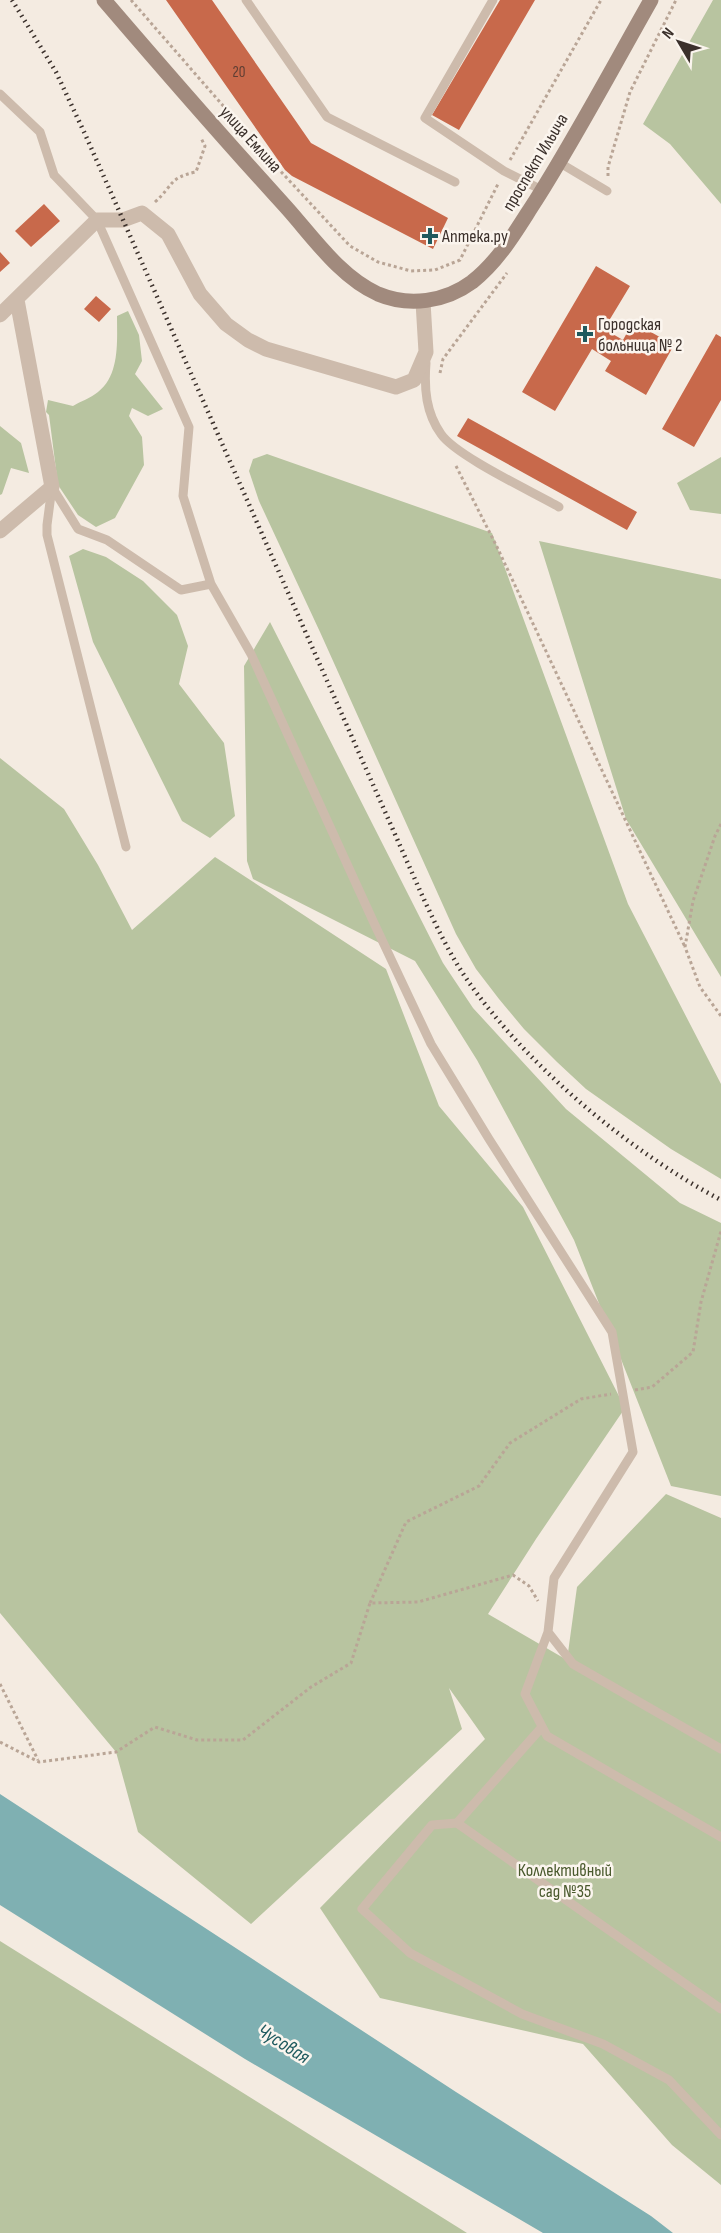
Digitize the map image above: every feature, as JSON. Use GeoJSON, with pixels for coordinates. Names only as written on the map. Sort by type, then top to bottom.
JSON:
{"type":"FeatureCollection","features":[{"type":"Feature","properties":{"kind":"street","name":"улица Емлина"},"geometry":{"type":"LineString","coordinates":[[104,0],[212,126],[335,261],[357,282],[379,294]]}},
{"type":"Feature","properties":{"kind":"street","name":"проспект Ильича"},"geometry":{"type":"LineString","coordinates":[[379,294],[402,301],[423,302],[458,291],[486,270],[503,251],[560,163],[651,0]]}},
{"type":"Feature","properties":{"kind":"street"},"geometry":{"type":"LineString","coordinates":[[0,315],[98,220],[123,220],[142,213],[168,234],[200,294],[226,324],[248,340],[266,349],[396,387],[414,380],[426,352],[423,302]]}},
{"type":"Feature","properties":{"kind":"street"},"geometry":{"type":"LineString","coordinates":[[0,531],[52,487],[17,300]]}},
{"type":"Feature","properties":{"kind":"lane"},"geometry":{"type":"LineString","coordinates":[[246,0],[327,117],[455,182]]}},
{"type":"Feature","properties":{"kind":"lane"},"geometry":{"type":"LineString","coordinates":[[493,0],[425,118],[504,171],[542,190]]}},
{"type":"Feature","properties":{"kind":"lane"},"geometry":{"type":"LineString","coordinates":[[0,94],[40,132],[54,175],[98,220],[189,427],[183,496],[211,584],[251,654],[431,1044],[612,1332],[633,1452],[554,1578],[548,1632],[525,1694],[547,1736],[721,1837]]}},
{"type":"Feature","properties":{"kind":"lane"},"geometry":{"type":"LineString","coordinates":[[560,163],[607,191]]}},
{"type":"Feature","properties":{"kind":"lane"},"geometry":{"type":"LineString","coordinates":[[426,352],[427,407],[441,436],[469,457],[559,507]]}},
{"type":"Feature","properties":{"kind":"lane"},"geometry":{"type":"LineString","coordinates":[[52,487],[78,529],[107,540],[182,590],[211,584]]}},
{"type":"Feature","properties":{"kind":"lane"},"geometry":{"type":"LineString","coordinates":[[52,487],[47,535],[126,848]]}},
{"type":"Feature","properties":{"kind":"lane"},"geometry":{"type":"LineString","coordinates":[[548,1632],[573,1664],[721,1749]]}},
{"type":"Feature","properties":{"kind":"lane"},"geometry":{"type":"LineString","coordinates":[[457,1823],[542,1727]]}},
{"type":"Feature","properties":{"kind":"lane"},"geometry":{"type":"LineString","coordinates":[[721,2009],[457,1823],[432,1825],[362,1909],[410,1953],[522,2014],[603,2044],[669,2080],[721,2135]]}},
{"type":"Feature","properties":{"kind":"path"},"geometry":{"type":"LineString","coordinates":[[131,0],[272,162],[350,246],[378,262],[411,271],[435,270],[460,260],[504,171],[601,0]]}},
{"type":"Feature","properties":{"kind":"path"},"geometry":{"type":"LineString","coordinates":[[607,191],[608,166],[630,92],[676,0]]}},
{"type":"Feature","properties":{"kind":"path"},"geometry":{"type":"LineString","coordinates":[[142,213],[162,196],[173,180],[180,175],[196,172],[204,146]]}},
{"type":"Feature","properties":{"kind":"path"},"geometry":{"type":"LineString","coordinates":[[439,380],[443,359],[507,273]]}},
{"type":"Feature","properties":{"kind":"path"},"geometry":{"type":"LineString","coordinates":[[441,436],[497,547],[685,947],[700,987],[721,1016]]}},
{"type":"Feature","properties":{"kind":"path"},"geometry":{"type":"LineString","coordinates":[[685,947],[693,901],[721,824]]}},
{"type":"Feature","properties":{"kind":"path"},"geometry":{"type":"LineString","coordinates":[[0,1743],[39,1762],[116,1752],[155,1727],[197,1740],[243,1740],[311,1687],[351,1663],[370,1603],[405,1522],[479,1486],[510,1443],[582,1399],[652,1387],[693,1352],[701,1302],[721,1232]]}},
{"type":"Feature","properties":{"kind":"path"},"geometry":{"type":"LineString","coordinates":[[370,1603],[418,1602],[513,1575],[529,1586],[541,1605]]}},
{"type":"Feature","properties":{"kind":"path"},"geometry":{"type":"LineString","coordinates":[[0,1684],[39,1762]]}},
{"type":"Feature","properties":{"kind":"green space"},"geometry":{"type":"Polygon","coordinates":[[[713,0],[721,0],[721,204],[670,144],[643,124],[713,0]]]}},
{"type":"Feature","properties":{"kind":"green space"},"geometry":{"type":"Polygon","coordinates":[[[128,311],[139,335],[142,361],[135,374],[163,409],[148,416],[132,408],[129,416],[142,437],[144,465],[115,518],[96,527],[78,515],[58,485],[49,415],[46,412],[48,400],[73,406],[95,394],[105,385],[116,357],[117,316],[128,311]]]}},
{"type":"Feature","properties":{"kind":"green space"},"geometry":{"type":"Polygon","coordinates":[[[0,426],[21,443],[29,473],[11,468],[0,495],[0,426]]]}},
{"type":"Feature","properties":{"kind":"green space"},"geometry":{"type":"Polygon","coordinates":[[[267,454],[492,533],[628,904],[721,1084],[721,1179],[671,1149],[586,1089],[524,1029],[476,969],[456,934],[259,501],[249,471],[253,459],[267,454]]]}},
{"type":"Feature","properties":{"kind":"green space"},"geometry":{"type":"Polygon","coordinates":[[[721,457],[721,514],[690,510],[677,483],[721,457]]]}},
{"type":"Feature","properties":{"kind":"green space"},"geometry":{"type":"Polygon","coordinates":[[[539,541],[721,579],[721,977],[626,819],[539,541]]]}},
{"type":"Feature","properties":{"kind":"green space"},"geometry":{"type":"Polygon","coordinates":[[[83,549],[106,557],[143,581],[177,615],[188,646],[179,684],[224,743],[235,816],[210,838],[182,821],[93,642],[69,556],[83,549]]]}},
{"type":"Feature","properties":{"kind":"green space"},"geometry":{"type":"Polygon","coordinates":[[[270,622],[443,963],[473,1008],[566,1109],[680,1203],[721,1223],[721,1496],[671,1486],[574,1240],[477,1060],[415,961],[253,879],[247,861],[244,666],[270,622]]]}},
{"type":"Feature","properties":{"kind":"green space","name":"Коллективный сад №35"},"geometry":{"type":"Polygon","coordinates":[[[0,758],[64,809],[98,865],[132,930],[215,857],[386,969],[439,1106],[523,1207],[625,1408],[488,1614],[567,1660],[577,1587],[666,1494],[721,1518],[721,2185],[672,2145],[583,2044],[380,1998],[320,1908],[485,1739],[449,1688],[462,1729],[251,1924],[138,1832],[116,1752],[0,1613],[0,758]]]}},
{"type":"Feature","properties":{"kind":"green space"},"geometry":{"type":"Polygon","coordinates":[[[0,1941],[467,2233],[0,2233],[0,1941]]]}},
{"type":"Feature","properties":{"kind":"water","name":"Чусовая"},"geometry":{"type":"Polygon","coordinates":[[[0,1794],[456,2092],[651,2216],[673,2233],[543,2233],[245,2059],[0,1905],[0,1794]]]}},
{"type":"Feature","properties":{"kind":"building"},"geometry":{"type":"Polygon","coordinates":[[[166,0],[212,0],[311,143],[448,218],[433,249],[292,176],[285,170],[166,0]]]}},
{"type":"Feature","properties":{"kind":"building"},"geometry":{"type":"Polygon","coordinates":[[[500,0],[535,0],[459,130],[432,115],[500,0]]]}},
{"type":"Feature","properties":{"kind":"building"},"geometry":{"type":"Polygon","coordinates":[[[44,204],[60,221],[31,247],[15,231],[44,204]]]}},
{"type":"Feature","properties":{"kind":"building"},"geometry":{"type":"Polygon","coordinates":[[[0,252],[10,263],[0,272],[0,252]]]}},
{"type":"Feature","properties":{"kind":"building","name":"Городская больница № 2"},"geometry":{"type":"Polygon","coordinates":[[[596,266],[630,286],[604,329],[623,340],[633,322],[674,345],[646,395],[605,371],[611,361],[592,349],[555,411],[522,392],[596,266]]]}},
{"type":"Feature","properties":{"kind":"building"},"geometry":{"type":"Polygon","coordinates":[[[96,296],[111,309],[99,322],[84,309],[96,296]]]}},
{"type":"Feature","properties":{"kind":"building"},"geometry":{"type":"Polygon","coordinates":[[[716,334],[721,337],[721,400],[694,447],[662,429],[716,334]]]}},
{"type":"Feature","properties":{"kind":"building"},"geometry":{"type":"Polygon","coordinates":[[[468,418],[637,512],[627,530],[457,436],[468,418]]]}},
{"type":"Feature","properties":{"kind":"railway"},"geometry":{"type":"LineString","coordinates":[[12,0],[56,72],[85,134],[421,893],[455,960],[492,1013],[520,1045],[582,1104],[651,1157],[721,1200]]}},
{"type":"Feature","properties":{"kind":"place","name":"Аптека.ру"},"geometry":{"type":"Point","coordinates":[430,236]}},
{"type":"Feature","properties":{"kind":"place","name":"Городская больница № 2"},"geometry":{"type":"Point","coordinates":[585,334]}}]}
